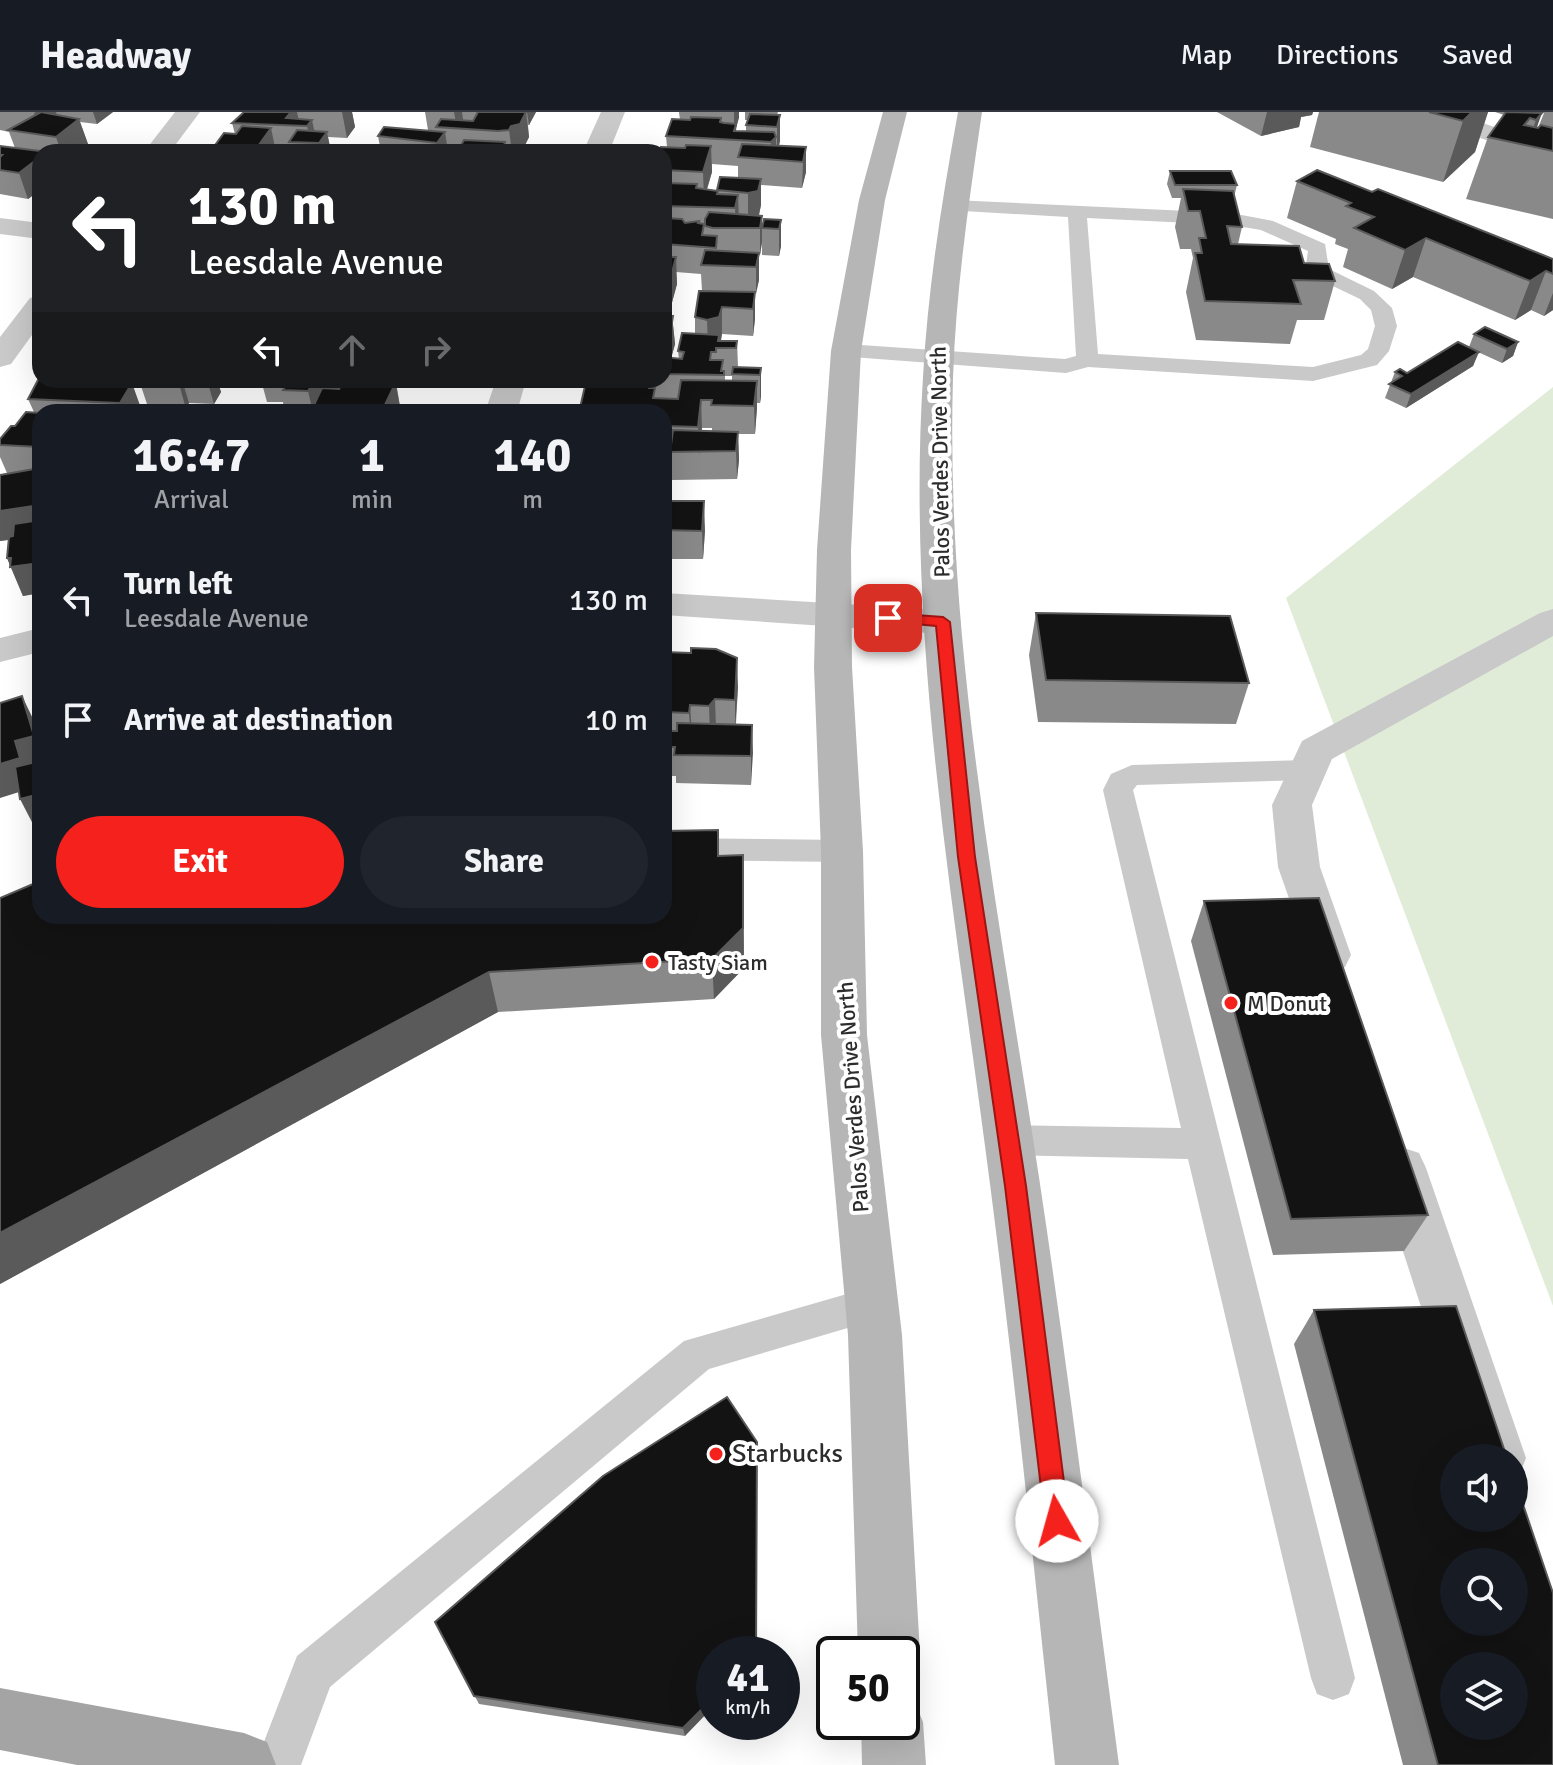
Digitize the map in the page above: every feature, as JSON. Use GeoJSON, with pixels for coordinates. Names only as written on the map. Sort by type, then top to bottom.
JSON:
{"type":"FeatureCollection","features":[{"type":"Feature","properties":{"kind":"main road","name":"Palos Verdes Drive North"},"geometry":{"type":"LineString","coordinates":[[888,1636],[871,1305],[844,1035],[842,851],[833,667],[834,550],[846,351],[869,215],[895,112]]}},
{"type":"Feature","properties":{"kind":"main road","name":"Palos Verdes Drive North"},"geometry":{"type":"LineString","coordinates":[[970,112],[953,206],[938,357],[937,457],[943,622],[967,857],[1008,1140],[1087,1765]]}},
{"type":"Feature","properties":{"kind":"main road"},"geometry":{"type":"LineString","coordinates":[[0,1719],[244,1765]]}},
{"type":"Feature","properties":{"kind":"main road"},"geometry":{"type":"LineString","coordinates":[[893,1740],[894,1765]]}},
{"type":"Feature","properties":{"kind":"street"},"geometry":{"type":"LineString","coordinates":[[163,144],[188,112]]}},
{"type":"Feature","properties":{"kind":"street"},"geometry":{"type":"LineString","coordinates":[[599,144],[613,112]]}},
{"type":"Feature","properties":{"kind":"street"},"geometry":{"type":"LineString","coordinates":[[1412,112],[1465,124],[1553,156]]}},
{"type":"Feature","properties":{"kind":"street"},"geometry":{"type":"LineString","coordinates":[[0,226],[32,230]]}},
{"type":"Feature","properties":{"kind":"street"},"geometry":{"type":"LineString","coordinates":[[0,358],[32,315]]}},
{"type":"Feature","properties":{"kind":"street"},"geometry":{"type":"LineString","coordinates":[[672,604],[943,622]]}},
{"type":"Feature","properties":{"kind":"street"},"geometry":{"type":"LineString","coordinates":[[1340,988],[1299,867],[1292,805],[1316,751],[1553,621]]}},
{"type":"Feature","properties":{"kind":"street"},"geometry":{"type":"LineString","coordinates":[[0,650],[32,642]]}},
{"type":"Feature","properties":{"kind":"street"},"geometry":{"type":"LineString","coordinates":[[1386,1125],[1493,1444]]}},
{"type":"Feature","properties":{"kind":"lane"},"geometry":{"type":"LineString","coordinates":[[846,351],[1066,366],[1087,360],[1313,374],[1369,360],[1378,351],[1386,326],[1381,308],[1367,295],[1321,273],[1316,265],[1318,248],[1266,225],[1231,219],[953,206]]}},
{"type":"Feature","properties":{"kind":"lane"},"geometry":{"type":"LineString","coordinates":[[1077,212],[1087,360]]}},
{"type":"Feature","properties":{"kind":"lane"},"geometry":{"type":"LineString","coordinates":[[1307,770],[1132,775],[1121,781],[1118,790],[1333,1678]]}},
{"type":"Feature","properties":{"kind":"lane"},"geometry":{"type":"LineString","coordinates":[[672,849],[842,851]]}},
{"type":"Feature","properties":{"kind":"lane"},"geometry":{"type":"LineString","coordinates":[[1008,1140],[1202,1144]]}},
{"type":"Feature","properties":{"kind":"lane"},"geometry":{"type":"LineString","coordinates":[[278,1765],[313,1672],[698,1354],[871,1305]]}},
{"type":"Feature","properties":{"kind":"green space"},"geometry":{"type":"Polygon","coordinates":[[[1553,387],[1553,1306],[1286,598],[1553,387]]]}},
{"type":"Feature","properties":{"kind":"building"},"geometry":{"type":"Polygon","coordinates":[[[41,112],[79,119],[56,137],[8,130],[41,112]]]}},
{"type":"Feature","properties":{"kind":"building"},"geometry":{"type":"Polygon","coordinates":[[[244,112],[291,112],[286,118],[312,120],[307,126],[232,123],[244,112]]]}},
{"type":"Feature","properties":{"kind":"building"},"geometry":{"type":"Polygon","coordinates":[[[478,112],[526,112],[520,124],[511,126],[509,130],[436,127],[441,119],[473,121],[478,112]]]}},
{"type":"Feature","properties":{"kind":"building"},"geometry":{"type":"Polygon","coordinates":[[[1429,112],[1472,112],[1463,121],[1429,112]]]}},
{"type":"Feature","properties":{"kind":"building"},"geometry":{"type":"Polygon","coordinates":[[[1506,112],[1542,113],[1536,120],[1530,118],[1524,125],[1553,128],[1553,151],[1488,137],[1506,112]]]}},
{"type":"Feature","properties":{"kind":"building"},"geometry":{"type":"Polygon","coordinates":[[[750,114],[780,115],[777,127],[746,125],[750,114]]]}},
{"type":"Feature","properties":{"kind":"building"},"geometry":{"type":"Polygon","coordinates":[[[691,117],[721,118],[720,122],[736,124],[734,131],[774,132],[776,137],[771,142],[666,136],[672,119],[690,120],[691,117]]]}},
{"type":"Feature","properties":{"kind":"building"},"geometry":{"type":"Polygon","coordinates":[[[242,126],[271,128],[260,144],[216,144],[224,133],[236,134],[242,126]]]}},
{"type":"Feature","properties":{"kind":"building"},"geometry":{"type":"Polygon","coordinates":[[[384,127],[445,132],[437,143],[378,136],[384,127]]]}},
{"type":"Feature","properties":{"kind":"building"},"geometry":{"type":"Polygon","coordinates":[[[297,130],[327,132],[319,143],[289,142],[297,130]]]}},
{"type":"Feature","properties":{"kind":"building"},"geometry":{"type":"Polygon","coordinates":[[[464,140],[505,142],[504,144],[462,144],[464,140]]]}},
{"type":"Feature","properties":{"kind":"building"},"geometry":{"type":"Polygon","coordinates":[[[742,144],[806,147],[803,162],[738,157],[742,144]]]}},
{"type":"Feature","properties":{"kind":"building"},"geometry":{"type":"Polygon","coordinates":[[[686,145],[711,146],[703,172],[672,170],[672,147],[685,148],[686,145]]]}},
{"type":"Feature","properties":{"kind":"building"},"geometry":{"type":"Polygon","coordinates":[[[0,146],[32,150],[32,163],[19,173],[0,170],[0,146]]]}},
{"type":"Feature","properties":{"kind":"building"},"geometry":{"type":"Polygon","coordinates":[[[1317,170],[1372,192],[1378,189],[1553,259],[1553,274],[1546,271],[1530,281],[1426,238],[1405,250],[1354,228],[1374,217],[1346,206],[1351,203],[1297,181],[1317,170]]]}},
{"type":"Feature","properties":{"kind":"building"},"geometry":{"type":"Polygon","coordinates":[[[1170,171],[1231,171],[1237,185],[1175,185],[1170,171]]]}},
{"type":"Feature","properties":{"kind":"building"},"geometry":{"type":"Polygon","coordinates":[[[720,177],[761,179],[758,191],[748,193],[717,190],[720,177]]]}},
{"type":"Feature","properties":{"kind":"building"},"geometry":{"type":"Polygon","coordinates":[[[672,183],[697,184],[696,188],[718,191],[717,194],[738,195],[735,208],[672,206],[672,183]]]}},
{"type":"Feature","properties":{"kind":"building"},"geometry":{"type":"Polygon","coordinates":[[[1183,189],[1233,191],[1242,227],[1227,226],[1231,244],[1299,246],[1304,263],[1329,264],[1335,281],[1293,280],[1301,304],[1205,301],[1195,253],[1202,253],[1199,238],[1206,238],[1200,211],[1188,211],[1183,189]]]}},
{"type":"Feature","properties":{"kind":"building"},"geometry":{"type":"Polygon","coordinates":[[[709,212],[762,216],[760,228],[705,226],[709,212]]]}},
{"type":"Feature","properties":{"kind":"building"},"geometry":{"type":"Polygon","coordinates":[[[672,218],[704,224],[702,235],[717,236],[716,248],[672,245],[672,218]]]}},
{"type":"Feature","properties":{"kind":"building"},"geometry":{"type":"Polygon","coordinates":[[[764,219],[781,220],[779,229],[762,228],[764,219]]]}},
{"type":"Feature","properties":{"kind":"building"},"geometry":{"type":"Polygon","coordinates":[[[705,250],[759,253],[756,267],[701,265],[705,250]]]}},
{"type":"Feature","properties":{"kind":"building"},"geometry":{"type":"Polygon","coordinates":[[[699,291],[755,292],[753,309],[722,307],[719,317],[707,320],[695,317],[699,291]]]}},
{"type":"Feature","properties":{"kind":"building"},"geometry":{"type":"Polygon","coordinates":[[[1485,327],[1518,342],[1507,349],[1474,334],[1485,327]]]}},
{"type":"Feature","properties":{"kind":"building"},"geometry":{"type":"Polygon","coordinates":[[[682,333],[719,335],[718,341],[737,341],[736,348],[716,348],[716,352],[711,352],[710,360],[723,360],[721,371],[724,375],[672,374],[672,358],[682,359],[684,352],[678,351],[682,333]]]}},
{"type":"Feature","properties":{"kind":"building"},"geometry":{"type":"Polygon","coordinates":[[[1458,342],[1479,352],[1411,394],[1389,384],[1402,376],[1395,372],[1400,369],[1407,373],[1458,342]]]}},
{"type":"Feature","properties":{"kind":"building"},"geometry":{"type":"Polygon","coordinates":[[[733,367],[761,368],[760,375],[732,374],[733,367]]]}},
{"type":"Feature","properties":{"kind":"building"},"geometry":{"type":"Polygon","coordinates":[[[681,380],[757,381],[754,406],[711,405],[712,400],[701,400],[698,427],[672,426],[672,404],[581,404],[585,388],[655,388],[653,398],[678,399],[681,380]]]}},
{"type":"Feature","properties":{"kind":"building"},"geometry":{"type":"Polygon","coordinates":[[[34,388],[129,388],[120,403],[28,399],[34,388]]]}},
{"type":"Feature","properties":{"kind":"building"},"geometry":{"type":"Polygon","coordinates":[[[284,388],[310,388],[308,391],[284,388]]]}},
{"type":"Feature","properties":{"kind":"building"},"geometry":{"type":"Polygon","coordinates":[[[322,388],[393,388],[385,404],[314,404],[322,388]]]}},
{"type":"Feature","properties":{"kind":"building"},"geometry":{"type":"Polygon","coordinates":[[[26,412],[32,412],[32,447],[0,445],[0,439],[11,426],[15,426],[26,412]]]}},
{"type":"Feature","properties":{"kind":"building"},"geometry":{"type":"Polygon","coordinates":[[[673,430],[738,432],[736,451],[672,452],[673,430]]]}},
{"type":"Feature","properties":{"kind":"building"},"geometry":{"type":"Polygon","coordinates":[[[32,469],[32,506],[0,511],[0,475],[32,469]]]}},
{"type":"Feature","properties":{"kind":"building"},"geometry":{"type":"Polygon","coordinates":[[[672,501],[704,501],[702,531],[672,530],[672,501]]]}},
{"type":"Feature","properties":{"kind":"building"},"geometry":{"type":"Polygon","coordinates":[[[32,521],[32,564],[10,567],[11,558],[7,558],[14,524],[32,521]]]}},
{"type":"Feature","properties":{"kind":"building"},"geometry":{"type":"Polygon","coordinates":[[[1036,613],[1230,616],[1249,683],[1046,680],[1036,613]]]}},
{"type":"Feature","properties":{"kind":"building"},"geometry":{"type":"Polygon","coordinates":[[[691,648],[716,649],[737,658],[735,700],[715,699],[709,706],[690,705],[689,713],[672,712],[672,652],[691,653],[691,648]]]}},
{"type":"Feature","properties":{"kind":"building"},"geometry":{"type":"Polygon","coordinates":[[[22,696],[32,737],[15,741],[20,758],[0,764],[0,703],[22,696]]]}},
{"type":"Feature","properties":{"kind":"building"},"geometry":{"type":"Polygon","coordinates":[[[677,723],[752,725],[751,756],[674,755],[672,731],[677,731],[677,723]]]}},
{"type":"Feature","properties":{"kind":"building"},"geometry":{"type":"Polygon","coordinates":[[[32,763],[32,796],[20,799],[15,767],[32,763]]]}},
{"type":"Feature","properties":{"kind":"building"},"geometry":{"type":"Polygon","coordinates":[[[718,830],[718,856],[743,855],[743,928],[712,959],[489,972],[0,1233],[0,898],[32,884],[32,924],[672,924],[672,831],[718,830]]]}},
{"type":"Feature","properties":{"kind":"building"},"geometry":{"type":"Polygon","coordinates":[[[1319,898],[1428,1215],[1291,1219],[1204,901],[1319,898]]]}},
{"type":"Feature","properties":{"kind":"building"},"geometry":{"type":"Polygon","coordinates":[[[1456,1306],[1502,1444],[1440,1444],[1440,1532],[1528,1532],[1528,1519],[1553,1593],[1553,1765],[1438,1765],[1314,1310],[1456,1306]]]}},
{"type":"Feature","properties":{"kind":"building"},"geometry":{"type":"Polygon","coordinates":[[[727,1397],[757,1442],[756,1636],[696,1636],[696,1715],[683,1728],[474,1696],[435,1622],[603,1476],[727,1397]]]}},
{"type":"Feature","properties":{"kind":"place","name":"Tasty Siam"},"geometry":{"type":"Point","coordinates":[652,962]}},
{"type":"Feature","properties":{"kind":"place","name":"M Donut"},"geometry":{"type":"Point","coordinates":[1231,1003]}},
{"type":"Feature","properties":{"kind":"place","name":"Starbucks"},"geometry":{"type":"Point","coordinates":[716,1454]}},
{"type":"Feature","properties":{"kind":"route"},"geometry":{"type":"LineString","coordinates":[[888,618],[943,622],[967,857],[1015,1186],[1057,1521]]}}]}
